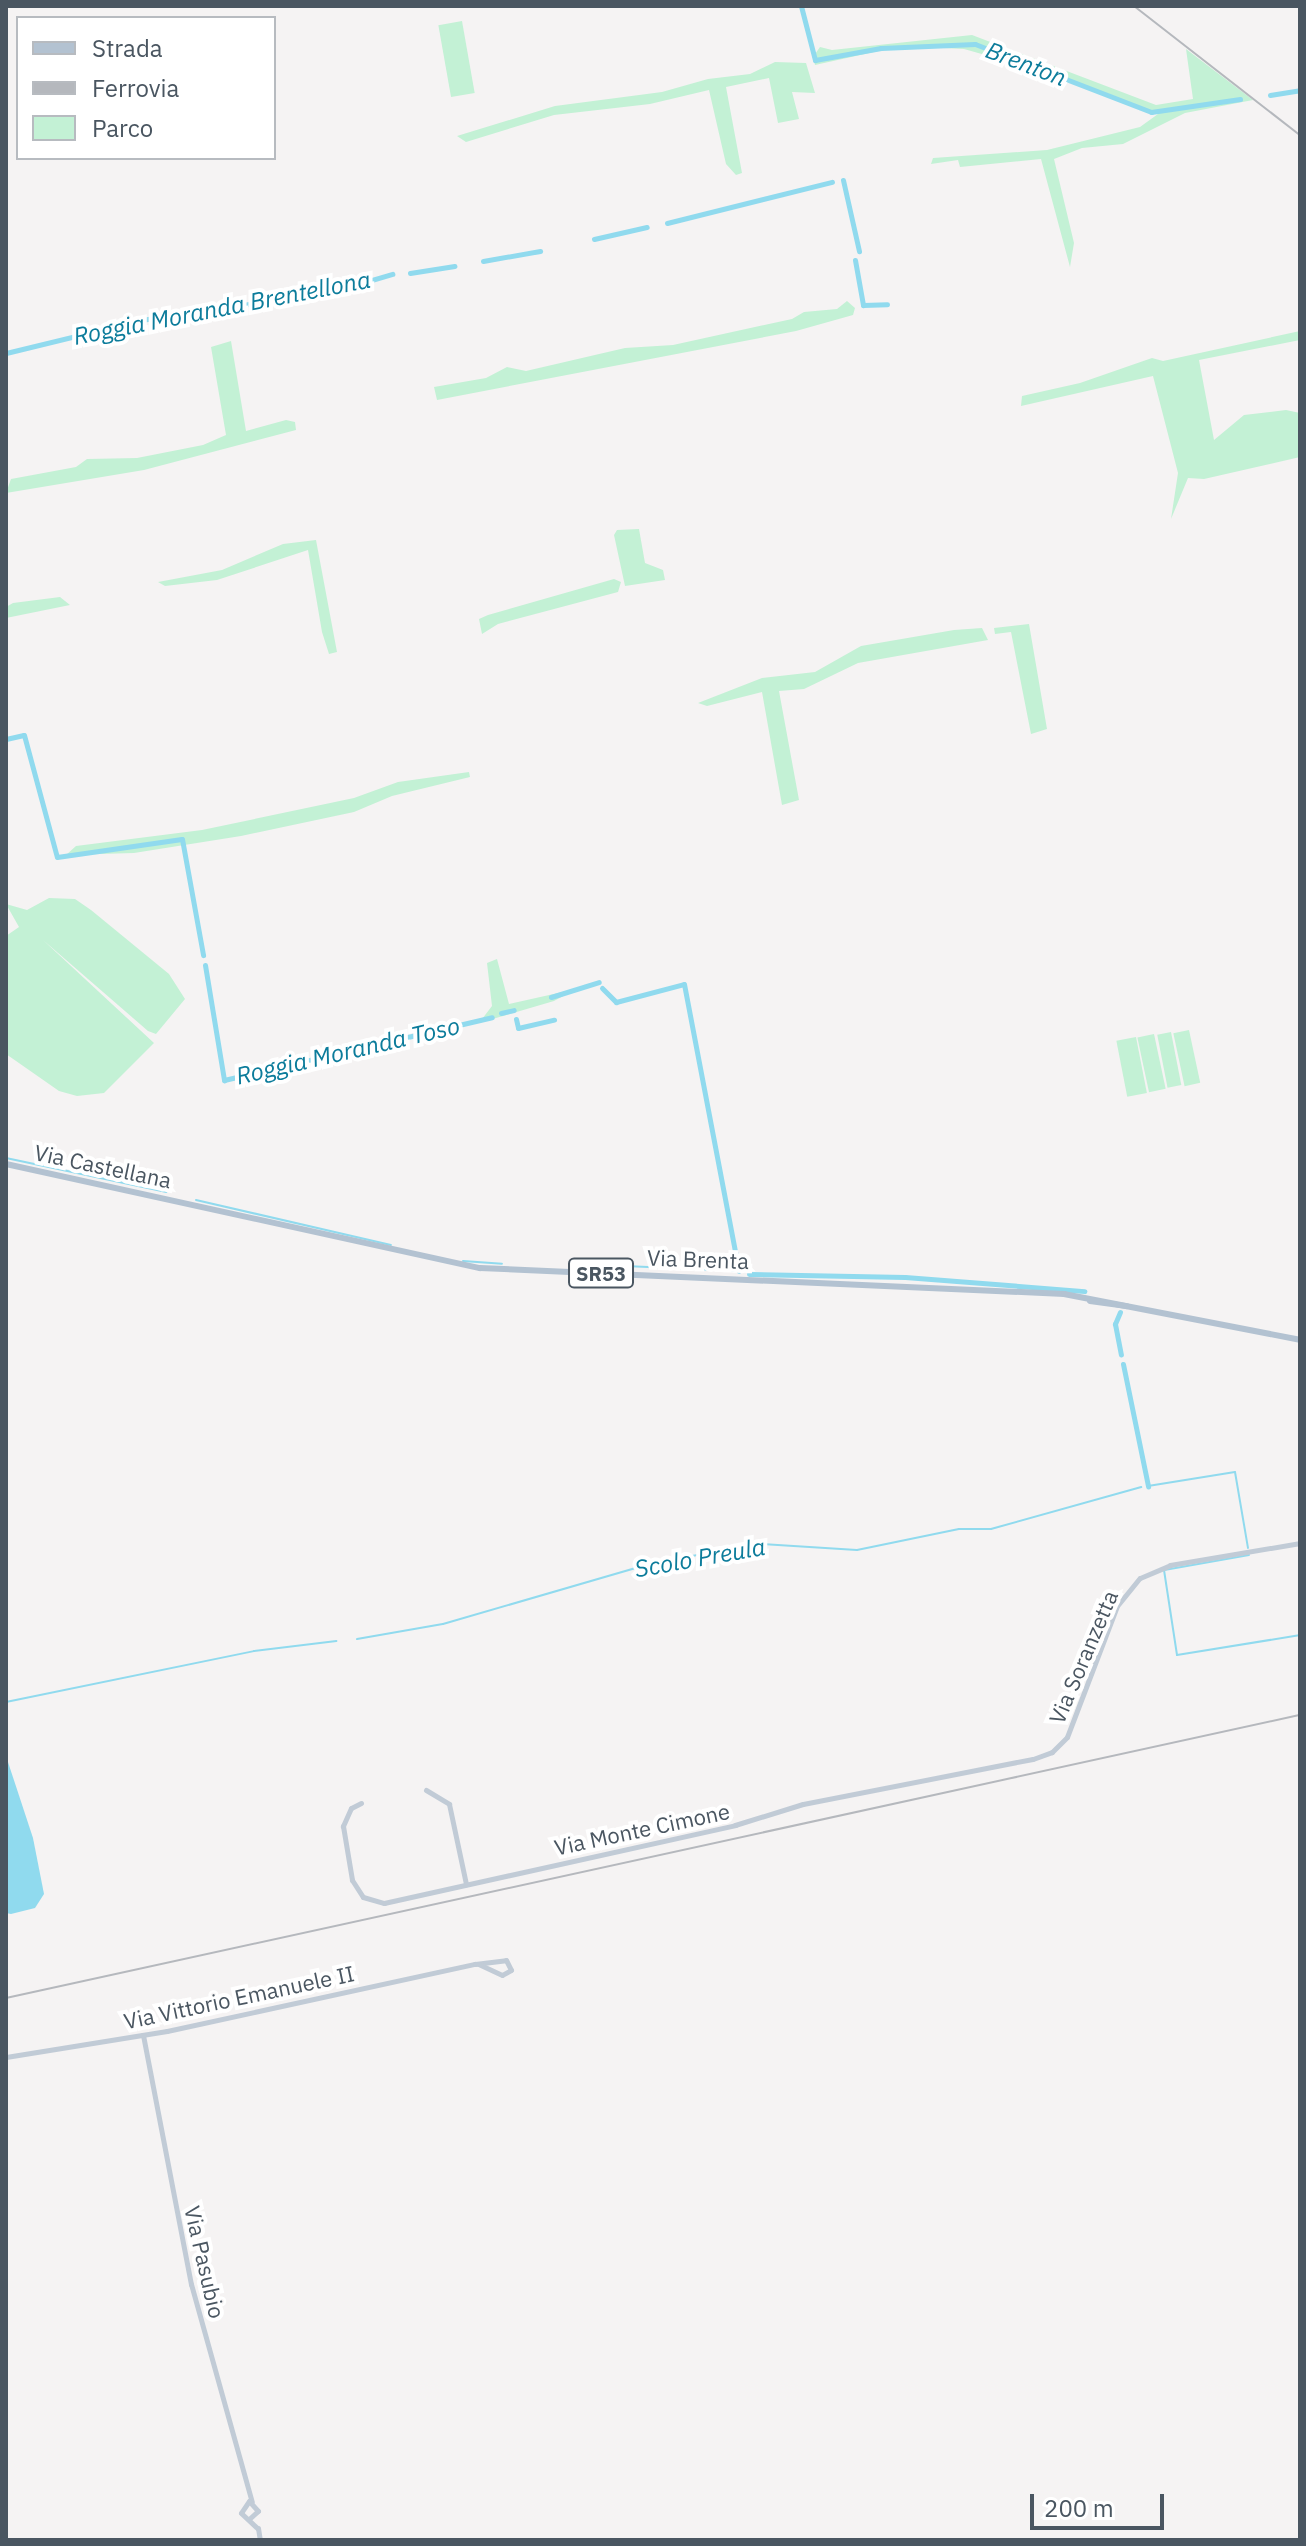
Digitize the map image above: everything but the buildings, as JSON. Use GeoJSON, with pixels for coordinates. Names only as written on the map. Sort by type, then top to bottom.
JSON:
{"type":"FeatureCollection","features":[{"type":"Feature","properties":{"kind":"main road","name":"Via Castellana"},"geometry":{"type":"LineString","coordinates":[[6,1164],[193,1205]]}},
{"type":"Feature","properties":{"kind":"main road","name":"Via Brenta"},"geometry":{"type":"LineString","coordinates":[[193,1205],[480,1268],[1016,1292],[1106,1301],[1178,1315]]}},
{"type":"Feature","properties":{"kind":"main road","name":"Via Brenta"},"geometry":{"type":"LineString","coordinates":[[1016,1292],[1106,1301],[1300,1340]]}},
{"type":"Feature","properties":{"kind":"main road","name":"Via Soranzetta"},"geometry":{"type":"LineString","coordinates":[[1033,1759],[1052,1752],[1067,1737],[1126,1592],[1162,1567],[1300,1543]]}},
{"type":"Feature","properties":{"kind":"main road","name":"Via Monte Cimone"},"geometry":{"type":"LineString","coordinates":[[361,1803],[351,1808],[343,1826],[352,1880],[363,1897],[384,1903],[777,1813],[1033,1759]]}},
{"type":"Feature","properties":{"kind":"main road"},"geometry":{"type":"LineString","coordinates":[[426,1790],[449,1804],[466,1884]]}},
{"type":"Feature","properties":{"kind":"main road"},"geometry":{"type":"LineString","coordinates":[[478,1964],[497,1972],[506,1975],[512,1966],[506,1960],[498,1962],[497,1972]]}},
{"type":"Feature","properties":{"kind":"main road","name":"Via Vittorio Emanuele II"},"geometry":{"type":"LineString","coordinates":[[6,2057],[143,2035],[498,1962]]}},
{"type":"Feature","properties":{"kind":"main road","name":"Via Pasubio"},"geometry":{"type":"LineString","coordinates":[[143,2035],[191,2284],[249,2502],[256,2515],[260,2540]]}},
{"type":"Feature","properties":{"kind":"main road","name":"Via Pasubio"},"geometry":{"type":"LineString","coordinates":[[249,2502],[241,2511],[249,2519]]}},
{"type":"Feature","properties":{"kind":"main road"},"geometry":{"type":"LineString","coordinates":[[256,2515],[249,2519],[258,2529]]}},
{"type":"Feature","properties":{"kind":"green space"},"geometry":{"type":"Polygon","coordinates":[[[462,21],[475,93],[451,97],[438,25],[462,21]]]}},
{"type":"Feature","properties":{"kind":"green space"},"geometry":{"type":"Polygon","coordinates":[[[972,35],[1156,105],[1193,99],[1186,49],[1253,100],[1185,113],[1123,144],[1082,148],[1054,159],[1074,243],[1070,267],[1041,159],[960,167],[958,160],[931,164],[933,158],[1047,150],[1140,127],[1158,114],[1038,70],[964,49],[901,46],[815,65],[813,57],[820,47],[832,50],[972,35]]]}},
{"type":"Feature","properties":{"kind":"green space"},"geometry":{"type":"Polygon","coordinates":[[[775,62],[806,63],[815,93],[792,92],[799,119],[778,123],[769,78],[726,87],[742,173],[736,175],[726,164],[709,90],[650,104],[554,115],[466,142],[457,136],[555,106],[662,92],[708,79],[750,74],[775,62]]]}},
{"type":"Feature","properties":{"kind":"green space"},"geometry":{"type":"Polygon","coordinates":[[[847,301],[855,308],[853,315],[796,331],[437,400],[434,387],[486,378],[507,367],[526,371],[625,348],[673,345],[792,319],[804,312],[837,309],[847,301]]]}},
{"type":"Feature","properties":{"kind":"green space"},"geometry":{"type":"Polygon","coordinates":[[[1300,331],[1300,340],[1199,360],[1214,440],[1244,415],[1286,410],[1300,413],[1300,457],[1204,479],[1188,478],[1171,519],[1178,473],[1153,376],[1021,406],[1022,396],[1080,383],[1152,358],[1163,361],[1300,331]]]}},
{"type":"Feature","properties":{"kind":"green space"},"geometry":{"type":"Polygon","coordinates":[[[231,341],[246,431],[286,420],[295,422],[296,430],[144,470],[6,493],[11,479],[76,467],[87,459],[137,458],[203,445],[226,435],[211,347],[231,341]]]}},
{"type":"Feature","properties":{"kind":"green space"},"geometry":{"type":"Polygon","coordinates":[[[639,529],[645,563],[663,570],[665,580],[625,586],[614,535],[617,530],[639,529]]]}},
{"type":"Feature","properties":{"kind":"green space"},"geometry":{"type":"Polygon","coordinates":[[[316,540],[337,652],[329,654],[322,632],[308,550],[217,580],[165,586],[158,582],[222,570],[283,544],[316,540]]]}},
{"type":"Feature","properties":{"kind":"green space"},"geometry":{"type":"Polygon","coordinates":[[[614,579],[621,582],[618,592],[498,624],[482,634],[479,619],[488,615],[614,579]]]}},
{"type":"Feature","properties":{"kind":"green space"},"geometry":{"type":"Polygon","coordinates":[[[60,597],[70,605],[6,618],[6,607],[13,603],[60,597]]]}},
{"type":"Feature","properties":{"kind":"green space"},"geometry":{"type":"Polygon","coordinates":[[[1029,624],[1047,729],[1031,734],[1011,632],[995,634],[994,628],[1029,624]]]}},
{"type":"Feature","properties":{"kind":"green space"},"geometry":{"type":"Polygon","coordinates":[[[982,628],[988,640],[858,663],[804,689],[779,691],[799,800],[782,805],[762,692],[707,706],[698,703],[762,678],[815,672],[861,646],[982,628]]]}},
{"type":"Feature","properties":{"kind":"green space"},"geometry":{"type":"Polygon","coordinates":[[[469,772],[470,777],[392,796],[354,812],[241,836],[134,853],[66,855],[76,846],[202,830],[354,798],[398,782],[469,772]]]}},
{"type":"Feature","properties":{"kind":"green space"},"geometry":{"type":"Polygon","coordinates":[[[49,898],[75,899],[91,910],[169,974],[185,999],[156,1034],[148,1031],[43,940],[154,1043],[104,1093],[77,1096],[59,1091],[6,1054],[6,936],[19,927],[6,904],[27,910],[49,898]]]}},
{"type":"Feature","properties":{"kind":"green space"},"geometry":{"type":"Polygon","coordinates":[[[497,959],[509,1004],[576,989],[554,1001],[479,1023],[492,1006],[487,963],[497,959]]]}},
{"type":"Feature","properties":{"kind":"green space"},"geometry":{"type":"Polygon","coordinates":[[[1189,1030],[1200,1083],[1185,1086],[1173,1033],[1189,1030]]]}},
{"type":"Feature","properties":{"kind":"green space"},"geometry":{"type":"Polygon","coordinates":[[[1171,1032],[1181,1085],[1168,1088],[1157,1035],[1171,1032]]]}},
{"type":"Feature","properties":{"kind":"green space"},"geometry":{"type":"Polygon","coordinates":[[[1154,1034],[1166,1089],[1149,1092],[1137,1038],[1154,1034]]]}},
{"type":"Feature","properties":{"kind":"green space"},"geometry":{"type":"Polygon","coordinates":[[[1136,1037],[1147,1093],[1127,1097],[1116,1041],[1136,1037]]]}},
{"type":"Feature","properties":{"kind":"water"},"geometry":{"type":"Polygon","coordinates":[[[6,1756],[33,1838],[44,1894],[35,1908],[11,1914],[6,1913],[6,1756]]]}},
{"type":"Feature","properties":{"kind":"waterway","name":"Brenton"},"geometry":{"type":"LineString","coordinates":[[801,6],[815,60],[881,48],[975,44],[1151,112],[1240,99]]}},
{"type":"Feature","properties":{"kind":"waterway","name":"Brenton"},"geometry":{"type":"LineString","coordinates":[[1270,95],[1300,90]]}},
{"type":"Feature","properties":{"kind":"waterway","name":"Roggia Moranda Brentellona"},"geometry":{"type":"LineString","coordinates":[[843,180],[859,251]]}},
{"type":"Feature","properties":{"kind":"waterway","name":"Roggia Moranda Brentellona"},"geometry":{"type":"LineString","coordinates":[[667,223],[832,182]]}},
{"type":"Feature","properties":{"kind":"waterway","name":"Roggia Moranda Brentellona"},"geometry":{"type":"LineString","coordinates":[[594,239],[647,227]]}},
{"type":"Feature","properties":{"kind":"waterway","name":"Roggia Moranda Brentellona"},"geometry":{"type":"LineString","coordinates":[[483,261],[540,251]]}},
{"type":"Feature","properties":{"kind":"waterway","name":"Roggia Moranda Brentellona"},"geometry":{"type":"LineString","coordinates":[[855,260],[863,305],[887,304]]}},
{"type":"Feature","properties":{"kind":"waterway","name":"Roggia Moranda Brentellona"},"geometry":{"type":"LineString","coordinates":[[410,273],[454,266]]}},
{"type":"Feature","properties":{"kind":"waterway","name":"Roggia Moranda Brentellona"},"geometry":{"type":"LineString","coordinates":[[6,353],[141,320],[331,292],[392,274]]}},
{"type":"Feature","properties":{"kind":"waterway","name":"Roggia Moranda Toso"},"geometry":{"type":"LineString","coordinates":[[6,739],[24,735],[57,857],[182,839],[203,955]]}},
{"type":"Feature","properties":{"kind":"waterway","name":"Roggia Moranda Toso"},"geometry":{"type":"LineString","coordinates":[[205,965],[224,1080],[492,1017]]}},
{"type":"Feature","properties":{"kind":"waterway","name":"Roggia Moranda Toso"},"geometry":{"type":"LineString","coordinates":[[551,997],[599,982]]}},
{"type":"Feature","properties":{"kind":"waterway","name":"Roggia Moranda Toso"},"geometry":{"type":"LineString","coordinates":[[602,988],[616,1002],[684,984],[739,1271]]}},
{"type":"Feature","properties":{"kind":"waterway","name":"Roggia Moranda Toso"},"geometry":{"type":"LineString","coordinates":[[501,1013],[514,1010]]}},
{"type":"Feature","properties":{"kind":"waterway","name":"Roggia Moranda Toso"},"geometry":{"type":"LineString","coordinates":[[516,1019],[518,1028],[554,1020]]}},
{"type":"Feature","properties":{"kind":"waterway"},"geometry":{"type":"LineString","coordinates":[[6,1158],[166,1192]]}},
{"type":"Feature","properties":{"kind":"waterway"},"geometry":{"type":"LineString","coordinates":[[196,1200],[391,1245]]}},
{"type":"Feature","properties":{"kind":"waterway"},"geometry":{"type":"LineString","coordinates":[[463,1261],[502,1264]]}},
{"type":"Feature","properties":{"kind":"waterway"},"geometry":{"type":"LineString","coordinates":[[602,1265],[739,1271]]}},
{"type":"Feature","properties":{"kind":"waterway","name":"Roggia Moranda Toso"},"geometry":{"type":"LineString","coordinates":[[749,1274],[905,1277],[1084,1291]]}},
{"type":"Feature","properties":{"kind":"waterway","name":"Roggia Moranda Toso"},"geometry":{"type":"LineString","coordinates":[[1120,1312],[1115,1324],[1121,1354]]}},
{"type":"Feature","properties":{"kind":"waterway","name":"Roggia Moranda Toso"},"geometry":{"type":"LineString","coordinates":[[1123,1364],[1148,1486]]}},
{"type":"Feature","properties":{"kind":"waterway"},"geometry":{"type":"LineString","coordinates":[[1148,1486],[1235,1472],[1248,1548]]}},
{"type":"Feature","properties":{"kind":"waterway","name":"Scolo Preula"},"geometry":{"type":"LineString","coordinates":[[357,1639],[443,1624],[657,1562],[761,1544],[857,1550],[959,1529],[991,1529],[1141,1487]]}},
{"type":"Feature","properties":{"kind":"waterway"},"geometry":{"type":"LineString","coordinates":[[1249,1555],[1164,1570],[1177,1655],[1300,1635]]}},
{"type":"Feature","properties":{"kind":"waterway","name":"Scolo Preula"},"geometry":{"type":"LineString","coordinates":[[6,1702],[254,1651],[336,1641]]}},
{"type":"Feature","properties":{"kind":"railway"},"geometry":{"type":"LineString","coordinates":[[1134,6],[1300,135]]}},
{"type":"Feature","properties":{"kind":"railway"},"geometry":{"type":"LineString","coordinates":[[6,1998],[1300,1715]]}}]}
